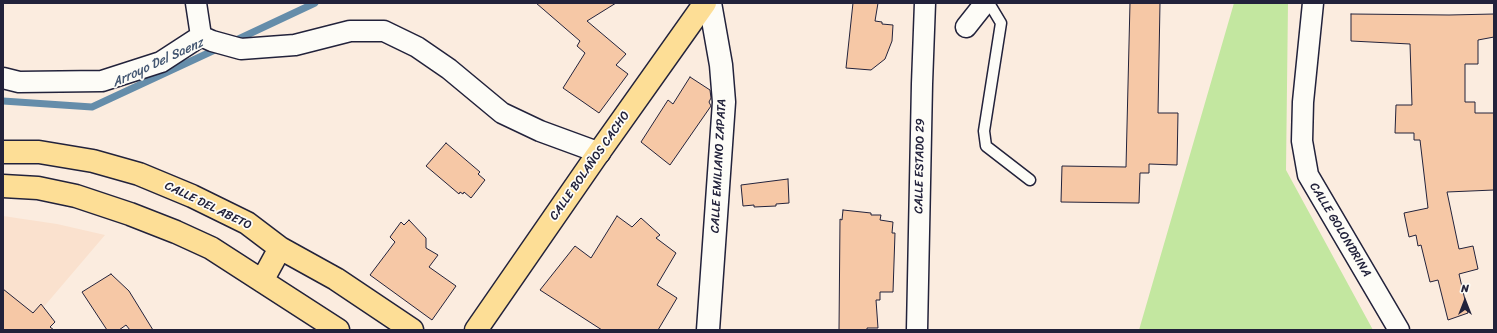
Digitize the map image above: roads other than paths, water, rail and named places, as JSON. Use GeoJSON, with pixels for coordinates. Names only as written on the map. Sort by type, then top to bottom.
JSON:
{"type":"FeatureCollection","features":[{"type":"Feature","properties":{"kind":"main road","name":"CALLE BOLAÑOS CACHO"},"geometry":{"type":"LineString","coordinates":[[476,330],[705,3]]}},
{"type":"Feature","properties":{"kind":"main road","name":"CALLE DEL ABETO"},"geometry":{"type":"LineString","coordinates":[[3,152],[39,152],[93,161],[140,174],[192,196],[247,223],[280,248],[336,280],[412,330]]}},
{"type":"Feature","properties":{"kind":"main road"},"geometry":{"type":"LineString","coordinates":[[3,186],[38,188],[76,196],[130,214],[176,232],[211,248],[338,330]]}},
{"type":"Feature","properties":{"kind":"main road"},"geometry":{"type":"LineString","coordinates":[[262,281],[280,248]]}},
{"type":"Feature","properties":{"kind":"street"},"geometry":{"type":"LineString","coordinates":[[196,3],[207,39]]}},
{"type":"Feature","properties":{"kind":"street","name":"CALLE EMILIANO ZAPATA"},"geometry":{"type":"LineString","coordinates":[[708,330],[724,102],[721,65],[710,3]]}},
{"type":"Feature","properties":{"kind":"street","name":"CALLE ESTADO 29"},"geometry":{"type":"LineString","coordinates":[[917,330],[925,3]]}},
{"type":"Feature","properties":{"kind":"street"},"geometry":{"type":"LineString","coordinates":[[966,27],[985,3]]}},
{"type":"Feature","properties":{"kind":"street","name":"CALLE GOLONDRINA"},"geometry":{"type":"LineString","coordinates":[[1313,3],[1303,102],[1302,141],[1308,175],[1399,330]]}},
{"type":"Feature","properties":{"kind":"street"},"geometry":{"type":"LineString","coordinates":[[3,78],[19,82],[102,81],[161,62],[207,39],[241,49],[295,45],[350,31],[384,31],[417,47],[449,69],[502,112],[540,131],[600,153]]}},
{"type":"Feature","properties":{"kind":"lane"},"geometry":{"type":"LineString","coordinates":[[989,3],[1001,23],[984,131],[986,146],[1030,180]]}},
{"type":"Feature","properties":{"kind":"waterway","name":"Arroyo Del Saenz"},"geometry":{"type":"LineString","coordinates":[[232,42],[315,3]]}},
{"type":"Feature","properties":{"kind":"waterway","name":"Arroyo Del Saenz"},"geometry":{"type":"LineString","coordinates":[[3,101],[92,107],[219,48]]}}]}
